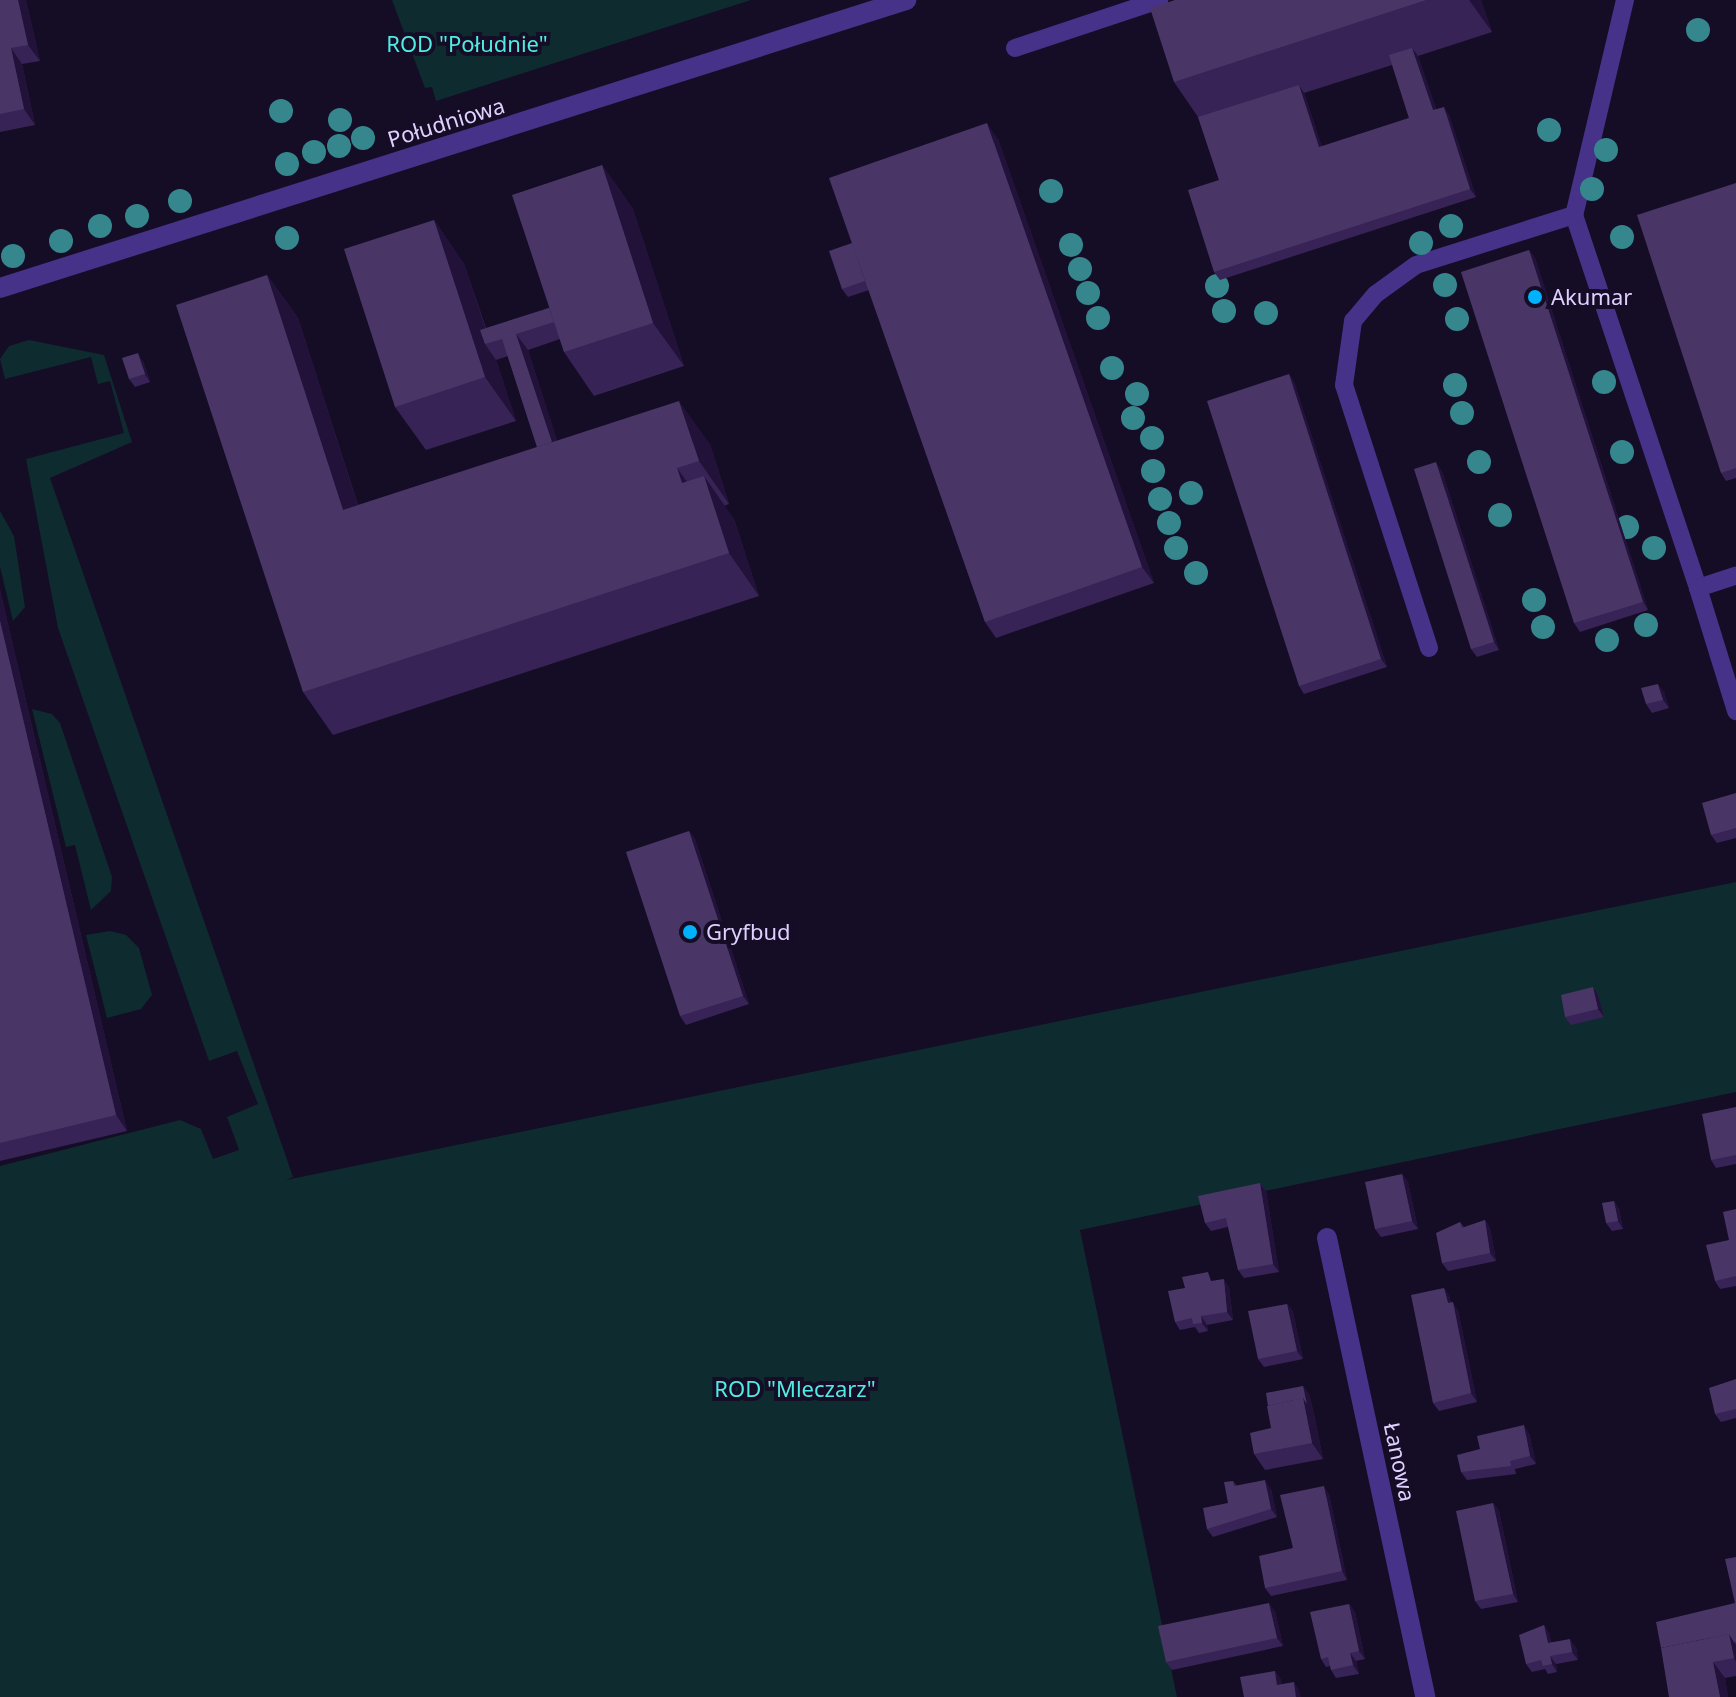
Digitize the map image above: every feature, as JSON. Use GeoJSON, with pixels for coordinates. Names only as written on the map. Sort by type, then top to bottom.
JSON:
{"type":"FeatureCollection","features":[{"type":"Feature","properties":{"kind":"street","name":"Południowa"},"geometry":{"type":"LineString","coordinates":[[0,288],[906,0]]}},
{"type":"Feature","properties":{"kind":"street","name":"Łanowa"},"geometry":{"type":"LineString","coordinates":[[1327,1238],[1425,1697]]}},
{"type":"Feature","properties":{"kind":"lane"},"geometry":{"type":"LineString","coordinates":[[1015,48],[1109,8],[1159,0]]}},
{"type":"Feature","properties":{"kind":"lane"},"geometry":{"type":"LineString","coordinates":[[1625,0],[1574,215],[1736,711]]}},
{"type":"Feature","properties":{"kind":"lane"},"geometry":{"type":"LineString","coordinates":[[1429,648],[1344,385],[1353,321],[1376,294],[1416,265],[1574,215]]}},
{"type":"Feature","properties":{"kind":"lane"},"geometry":{"type":"LineString","coordinates":[[1698,588],[1736,576]]}},
{"type":"Feature","properties":{"kind":"green space","name":"ROD \"Południe\""},"geometry":{"type":"Polygon","coordinates":[[[392,0],[751,0],[436,101],[432,87],[425,88],[392,0]]]}},
{"type":"Feature","properties":{"kind":"green space","name":"ROD \"Mleczarz\""},"geometry":{"type":"Polygon","coordinates":[[[29,340],[104,355],[132,442],[50,478],[293,1177],[286,1180],[1736,882],[1736,1092],[1080,1230],[1177,1697],[0,1697],[0,1166],[180,1120],[201,1129],[213,1159],[239,1150],[227,1117],[258,1104],[237,1051],[209,1061],[58,628],[26,459],[124,433],[110,381],[98,384],[91,357],[5,379],[0,359],[9,346],[29,340]]]}},
{"type":"Feature","properties":{"kind":"green space"},"geometry":{"type":"Polygon","coordinates":[[[0,511],[14,536],[25,607],[13,621],[0,567],[0,511]]]}},
{"type":"Feature","properties":{"kind":"green space"},"geometry":{"type":"Polygon","coordinates":[[[32,709],[52,714],[60,723],[112,877],[111,891],[91,910],[75,845],[66,847],[32,709]]]}},
{"type":"Feature","properties":{"kind":"green space"},"geometry":{"type":"Polygon","coordinates":[[[110,931],[126,935],[139,948],[152,995],[141,1009],[107,1018],[86,935],[110,931]]]}},
{"type":"Feature","properties":{"kind":"building"},"geometry":{"type":"Polygon","coordinates":[[[0,0],[18,0],[28,45],[11,48],[24,109],[0,114],[0,0]]]}},
{"type":"Feature","properties":{"kind":"building"},"geometry":{"type":"Polygon","coordinates":[[[1175,0],[1426,0],[1174,82],[1150,8],[1175,0]]]}},
{"type":"Feature","properties":{"kind":"building"},"geometry":{"type":"Polygon","coordinates":[[[1412,48],[1433,110],[1444,107],[1470,189],[1214,272],[1188,190],[1219,180],[1198,117],[1299,85],[1319,147],[1409,118],[1389,55],[1412,48]]]}},
{"type":"Feature","properties":{"kind":"building"},"geometry":{"type":"Polygon","coordinates":[[[987,123],[1142,567],[985,622],[829,178],[987,123]]]}},
{"type":"Feature","properties":{"kind":"building"},"geometry":{"type":"Polygon","coordinates":[[[602,165],[653,323],[564,352],[512,195],[602,165]]]}},
{"type":"Feature","properties":{"kind":"building"},"geometry":{"type":"Polygon","coordinates":[[[1736,183],[1736,468],[1721,473],[1637,215],[1736,183]]]}},
{"type":"Feature","properties":{"kind":"building"},"geometry":{"type":"Polygon","coordinates":[[[434,220],[485,377],[395,407],[344,249],[434,220]]]}},
{"type":"Feature","properties":{"kind":"building"},"geometry":{"type":"Polygon","coordinates":[[[852,243],[865,281],[842,289],[829,251],[852,243]]]}},
{"type":"Feature","properties":{"kind":"building"},"geometry":{"type":"Polygon","coordinates":[[[1529,250],[1643,602],[1574,623],[1461,272],[1529,250]]]}},
{"type":"Feature","properties":{"kind":"building"},"geometry":{"type":"Polygon","coordinates":[[[267,275],[343,510],[679,401],[699,461],[677,468],[682,483],[704,476],[729,553],[303,692],[176,305],[267,275]]]}},
{"type":"Feature","properties":{"kind":"building"},"geometry":{"type":"Polygon","coordinates":[[[549,308],[554,322],[516,334],[552,442],[537,447],[502,339],[485,344],[480,330],[549,308]]]}},
{"type":"Feature","properties":{"kind":"building"},"geometry":{"type":"Polygon","coordinates":[[[138,353],[145,374],[129,379],[122,358],[138,353]]]}},
{"type":"Feature","properties":{"kind":"building"},"geometry":{"type":"Polygon","coordinates":[[[1289,374],[1381,659],[1299,686],[1207,401],[1289,374]]]}},
{"type":"Feature","properties":{"kind":"building"},"geometry":{"type":"Polygon","coordinates":[[[1436,462],[1494,642],[1471,649],[1414,469],[1436,462]]]}},
{"type":"Feature","properties":{"kind":"building"},"geometry":{"type":"Polygon","coordinates":[[[0,621],[116,1115],[0,1143],[0,621]]]}},
{"type":"Feature","properties":{"kind":"building"},"geometry":{"type":"Polygon","coordinates":[[[1658,684],[1663,700],[1646,704],[1641,688],[1658,684]]]}},
{"type":"Feature","properties":{"kind":"building"},"geometry":{"type":"Polygon","coordinates":[[[1736,793],[1736,828],[1711,835],[1702,803],[1736,793]]]}},
{"type":"Feature","properties":{"kind":"building","name":"Gryfbud"},"geometry":{"type":"Polygon","coordinates":[[[689,831],[743,996],[680,1016],[626,852],[689,831]]]}},
{"type":"Feature","properties":{"kind":"building"},"geometry":{"type":"Polygon","coordinates":[[[1593,987],[1598,1009],[1565,1017],[1561,995],[1593,987]]]}},
{"type":"Feature","properties":{"kind":"building"},"geometry":{"type":"Polygon","coordinates":[[[1736,1107],[1736,1155],[1711,1160],[1702,1114],[1736,1107]]]}},
{"type":"Feature","properties":{"kind":"building"},"geometry":{"type":"Polygon","coordinates":[[[1402,1174],[1412,1221],[1375,1229],[1365,1182],[1402,1174]]]}},
{"type":"Feature","properties":{"kind":"building"},"geometry":{"type":"Polygon","coordinates":[[[1260,1183],[1273,1264],[1238,1270],[1226,1218],[1205,1223],[1198,1196],[1260,1183]]]}},
{"type":"Feature","properties":{"kind":"building"},"geometry":{"type":"Polygon","coordinates":[[[1614,1201],[1618,1221],[1606,1223],[1602,1203],[1614,1201]]]}},
{"type":"Feature","properties":{"kind":"building"},"geometry":{"type":"Polygon","coordinates":[[[1736,1209],[1736,1276],[1715,1281],[1706,1245],[1729,1240],[1723,1212],[1736,1209]]]}},
{"type":"Feature","properties":{"kind":"building"},"geometry":{"type":"Polygon","coordinates":[[[1485,1220],[1490,1253],[1442,1263],[1436,1233],[1460,1222],[1462,1228],[1485,1220]]]}},
{"type":"Feature","properties":{"kind":"building"},"geometry":{"type":"Polygon","coordinates":[[[1208,1272],[1211,1281],[1224,1279],[1227,1312],[1201,1316],[1202,1323],[1193,1324],[1192,1318],[1175,1322],[1168,1291],[1185,1288],[1182,1277],[1208,1272]]]}},
{"type":"Feature","properties":{"kind":"building"},"geometry":{"type":"Polygon","coordinates":[[[1444,1288],[1448,1303],[1453,1302],[1471,1393],[1433,1403],[1411,1295],[1444,1288]]]}},
{"type":"Feature","properties":{"kind":"building"},"geometry":{"type":"Polygon","coordinates":[[[1287,1304],[1297,1351],[1258,1359],[1248,1311],[1287,1304]]]}},
{"type":"Feature","properties":{"kind":"building"},"geometry":{"type":"Polygon","coordinates":[[[1736,1379],[1736,1409],[1715,1414],[1709,1388],[1736,1379]]]}},
{"type":"Feature","properties":{"kind":"building"},"geometry":{"type":"Polygon","coordinates":[[[1303,1386],[1307,1404],[1303,1398],[1268,1406],[1266,1393],[1303,1386]]]}},
{"type":"Feature","properties":{"kind":"building"},"geometry":{"type":"Polygon","coordinates":[[[1303,1398],[1312,1443],[1254,1454],[1250,1433],[1271,1428],[1267,1406],[1303,1398]]]}},
{"type":"Feature","properties":{"kind":"building"},"geometry":{"type":"Polygon","coordinates":[[[1524,1425],[1530,1456],[1510,1461],[1511,1466],[1461,1472],[1457,1455],[1480,1449],[1477,1436],[1524,1425]]]}},
{"type":"Feature","properties":{"kind":"building"},"geometry":{"type":"Polygon","coordinates":[[[1265,1480],[1271,1509],[1207,1529],[1203,1508],[1228,1503],[1224,1482],[1233,1481],[1234,1486],[1265,1480]]]}},
{"type":"Feature","properties":{"kind":"building"},"geometry":{"type":"Polygon","coordinates":[[[1324,1486],[1342,1571],[1265,1588],[1259,1556],[1293,1548],[1280,1495],[1324,1486]]]}},
{"type":"Feature","properties":{"kind":"building"},"geometry":{"type":"Polygon","coordinates":[[[1493,1503],[1513,1594],[1475,1601],[1456,1511],[1493,1503]]]}},
{"type":"Feature","properties":{"kind":"building"},"geometry":{"type":"Polygon","coordinates":[[[1736,1557],[1736,1642],[1729,1634],[1661,1648],[1656,1622],[1735,1603],[1725,1559],[1736,1557]]]}},
{"type":"Feature","properties":{"kind":"building"},"geometry":{"type":"Polygon","coordinates":[[[1269,1603],[1277,1638],[1166,1662],[1158,1626],[1269,1603]]]}},
{"type":"Feature","properties":{"kind":"building"},"geometry":{"type":"Polygon","coordinates":[[[1349,1604],[1359,1651],[1350,1653],[1353,1665],[1331,1670],[1328,1657],[1321,1659],[1310,1612],[1349,1604]]]}},
{"type":"Feature","properties":{"kind":"building"},"geometry":{"type":"Polygon","coordinates":[[[1544,1625],[1548,1643],[1570,1639],[1572,1652],[1550,1656],[1552,1664],[1543,1666],[1541,1660],[1526,1664],[1519,1635],[1544,1625]]]}},
{"type":"Feature","properties":{"kind":"building"},"geometry":{"type":"Polygon","coordinates":[[[1729,1634],[1734,1658],[1713,1662],[1720,1697],[1669,1697],[1661,1648],[1729,1634]]]}},
{"type":"Feature","properties":{"kind":"building"},"geometry":{"type":"Polygon","coordinates":[[[1275,1671],[1277,1685],[1294,1682],[1296,1697],[1244,1697],[1240,1677],[1275,1671]]]}},
{"type":"Feature","properties":{"kind":"place","name":"Akumar"},"geometry":{"type":"Point","coordinates":[1535,297]}},
{"type":"Feature","properties":{"kind":"place","name":"Gryfbud"},"geometry":{"type":"Point","coordinates":[690,932]}}]}
